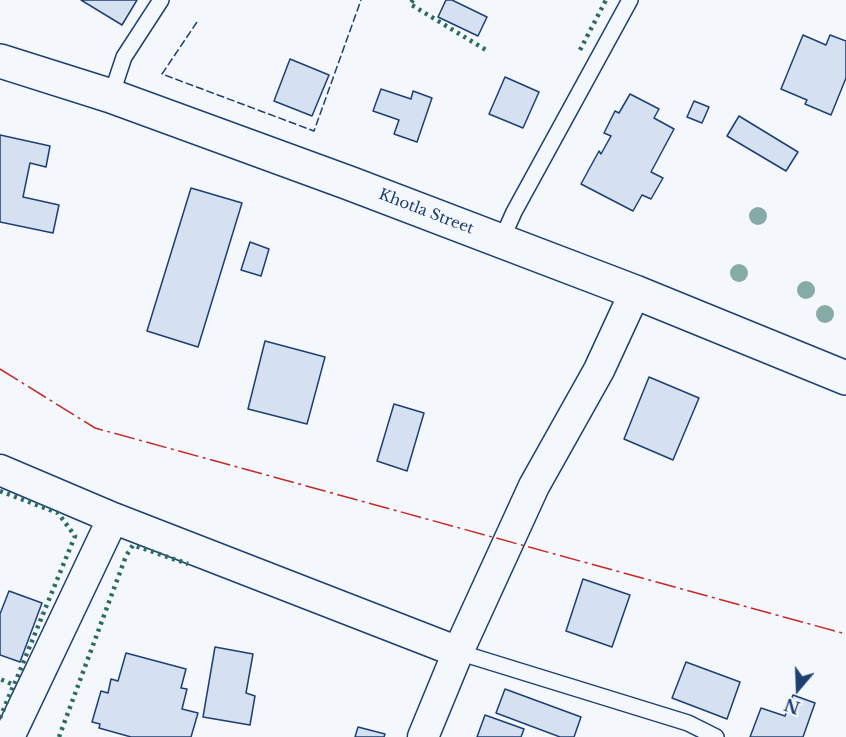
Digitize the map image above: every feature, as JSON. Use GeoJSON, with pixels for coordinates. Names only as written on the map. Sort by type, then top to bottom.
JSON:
{"type":"FeatureCollection","features":[{"type":"Feature","properties":{"kind":"street","name":"Khotla Street"},"geometry":{"type":"LineString","coordinates":[[0,61],[111,96],[501,241],[635,292],[846,378]]}},
{"type":"Feature","properties":{"kind":"street"},"geometry":{"type":"LineString","coordinates":[[423,737],[458,652],[534,486],[599,370],[635,292]]}},
{"type":"Feature","properties":{"kind":"street"},"geometry":{"type":"LineString","coordinates":[[0,470],[113,518],[458,652]]}},
{"type":"Feature","properties":{"kind":"street"},"geometry":{"type":"LineString","coordinates":[[9,737],[113,518]]}},
{"type":"Feature","properties":{"kind":"lane"},"geometry":{"type":"LineString","coordinates":[[111,96],[124,57],[161,0]]}},
{"type":"Feature","properties":{"kind":"lane"},"geometry":{"type":"LineString","coordinates":[[501,241],[514,212],[630,0]]}},
{"type":"Feature","properties":{"kind":"lane"},"geometry":{"type":"LineString","coordinates":[[458,652],[688,723],[716,737]]}},
{"type":"Feature","properties":{"kind":"building"},"geometry":{"type":"Polygon","coordinates":[[[81,0],[137,0],[122,25],[81,0]]]}},
{"type":"Feature","properties":{"kind":"building"},"geometry":{"type":"Polygon","coordinates":[[[446,0],[452,0],[487,17],[478,36],[438,17],[446,0]]]}},
{"type":"Feature","properties":{"kind":"building"},"geometry":{"type":"Polygon","coordinates":[[[803,35],[826,45],[830,35],[846,41],[846,78],[831,115],[805,104],[807,100],[781,89],[803,35]]]}},
{"type":"Feature","properties":{"kind":"building"},"geometry":{"type":"Polygon","coordinates":[[[290,59],[329,75],[312,116],[274,101],[290,59]]]}},
{"type":"Feature","properties":{"kind":"building"},"geometry":{"type":"Polygon","coordinates":[[[505,77],[539,92],[523,128],[489,114],[505,77]]]}},
{"type":"Feature","properties":{"kind":"building"},"geometry":{"type":"Polygon","coordinates":[[[381,89],[411,99],[413,91],[432,98],[417,142],[394,134],[399,120],[373,111],[381,89]]]}},
{"type":"Feature","properties":{"kind":"building"},"geometry":{"type":"Polygon","coordinates":[[[630,94],[659,109],[654,118],[674,129],[651,172],[663,178],[651,199],[642,195],[633,211],[581,184],[599,151],[601,154],[611,136],[604,133],[615,111],[619,113],[630,94]]]}},
{"type":"Feature","properties":{"kind":"building"},"geometry":{"type":"Polygon","coordinates":[[[694,101],[709,107],[702,123],[687,117],[694,101]]]}},
{"type":"Feature","properties":{"kind":"building"},"geometry":{"type":"Polygon","coordinates":[[[739,116],[798,152],[786,171],[727,136],[739,116]]]}},
{"type":"Feature","properties":{"kind":"building"},"geometry":{"type":"Polygon","coordinates":[[[0,135],[50,146],[46,167],[30,163],[23,197],[59,205],[53,233],[0,222],[0,135]]]}},
{"type":"Feature","properties":{"kind":"building"},"geometry":{"type":"Polygon","coordinates":[[[191,188],[242,203],[198,347],[147,331],[191,188]]]}},
{"type":"Feature","properties":{"kind":"building"},"geometry":{"type":"Polygon","coordinates":[[[250,242],[269,249],[261,276],[241,270],[250,242]]]}},
{"type":"Feature","properties":{"kind":"building"},"geometry":{"type":"Polygon","coordinates":[[[265,341],[325,357],[307,424],[248,409],[265,341]]]}},
{"type":"Feature","properties":{"kind":"building"},"geometry":{"type":"Polygon","coordinates":[[[649,377],[699,398],[673,460],[624,439],[649,377]]]}},
{"type":"Feature","properties":{"kind":"building"},"geometry":{"type":"Polygon","coordinates":[[[394,404],[424,413],[407,471],[377,461],[394,404]]]}},
{"type":"Feature","properties":{"kind":"building"},"geometry":{"type":"Polygon","coordinates":[[[583,579],[630,595],[612,647],[566,631],[583,579]]]}},
{"type":"Feature","properties":{"kind":"building"},"geometry":{"type":"Polygon","coordinates":[[[9,591],[42,603],[20,662],[0,655],[0,614],[9,591]]]}},
{"type":"Feature","properties":{"kind":"building"},"geometry":{"type":"Polygon","coordinates":[[[215,647],[253,654],[246,693],[255,696],[250,725],[203,717],[215,647]]]}},
{"type":"Feature","properties":{"kind":"building"},"geometry":{"type":"Polygon","coordinates":[[[126,653],[186,669],[181,688],[187,689],[182,709],[198,713],[191,737],[131,737],[99,728],[100,724],[92,722],[101,691],[108,693],[111,679],[118,681],[126,653]]]}},
{"type":"Feature","properties":{"kind":"building"},"geometry":{"type":"Polygon","coordinates":[[[686,662],[740,682],[727,719],[672,698],[686,662]]]}},
{"type":"Feature","properties":{"kind":"building"},"geometry":{"type":"Polygon","coordinates":[[[505,689],[581,717],[574,737],[560,737],[496,713],[505,689]]]}},
{"type":"Feature","properties":{"kind":"building"},"geometry":{"type":"Polygon","coordinates":[[[793,695],[815,703],[803,737],[750,737],[761,708],[785,716],[793,695]]]}},
{"type":"Feature","properties":{"kind":"building"},"geometry":{"type":"Polygon","coordinates":[[[485,715],[524,729],[521,737],[477,737],[485,715]]]}},
{"type":"Feature","properties":{"kind":"building"},"geometry":{"type":"Polygon","coordinates":[[[358,727],[385,734],[384,737],[355,737],[358,727]]]}},
{"type":"Feature","properties":{"kind":"hedge"},"geometry":{"type":"LineString","coordinates":[[413,0],[410,4],[486,50]]}},
{"type":"Feature","properties":{"kind":"hedge"},"geometry":{"type":"LineString","coordinates":[[580,50],[606,0]]}},
{"type":"Feature","properties":{"kind":"hedge"},"geometry":{"type":"LineString","coordinates":[[0,491],[58,513],[75,536],[14,685],[0,679]]}},
{"type":"Feature","properties":{"kind":"hedge"},"geometry":{"type":"LineString","coordinates":[[59,737],[126,556],[133,545],[188,564]]}},
{"type":"Feature","properties":{"kind":"hedge"},"geometry":{"type":"LineString","coordinates":[[0,718],[14,684]]}},
{"type":"Feature","properties":{"kind":"fence"},"geometry":{"type":"LineString","coordinates":[[197,22],[162,74],[314,131],[361,0]]}},
{"type":"Feature","properties":{"kind":"power"},"geometry":{"type":"LineString","coordinates":[[0,369],[95,428],[846,634]]}}]}
